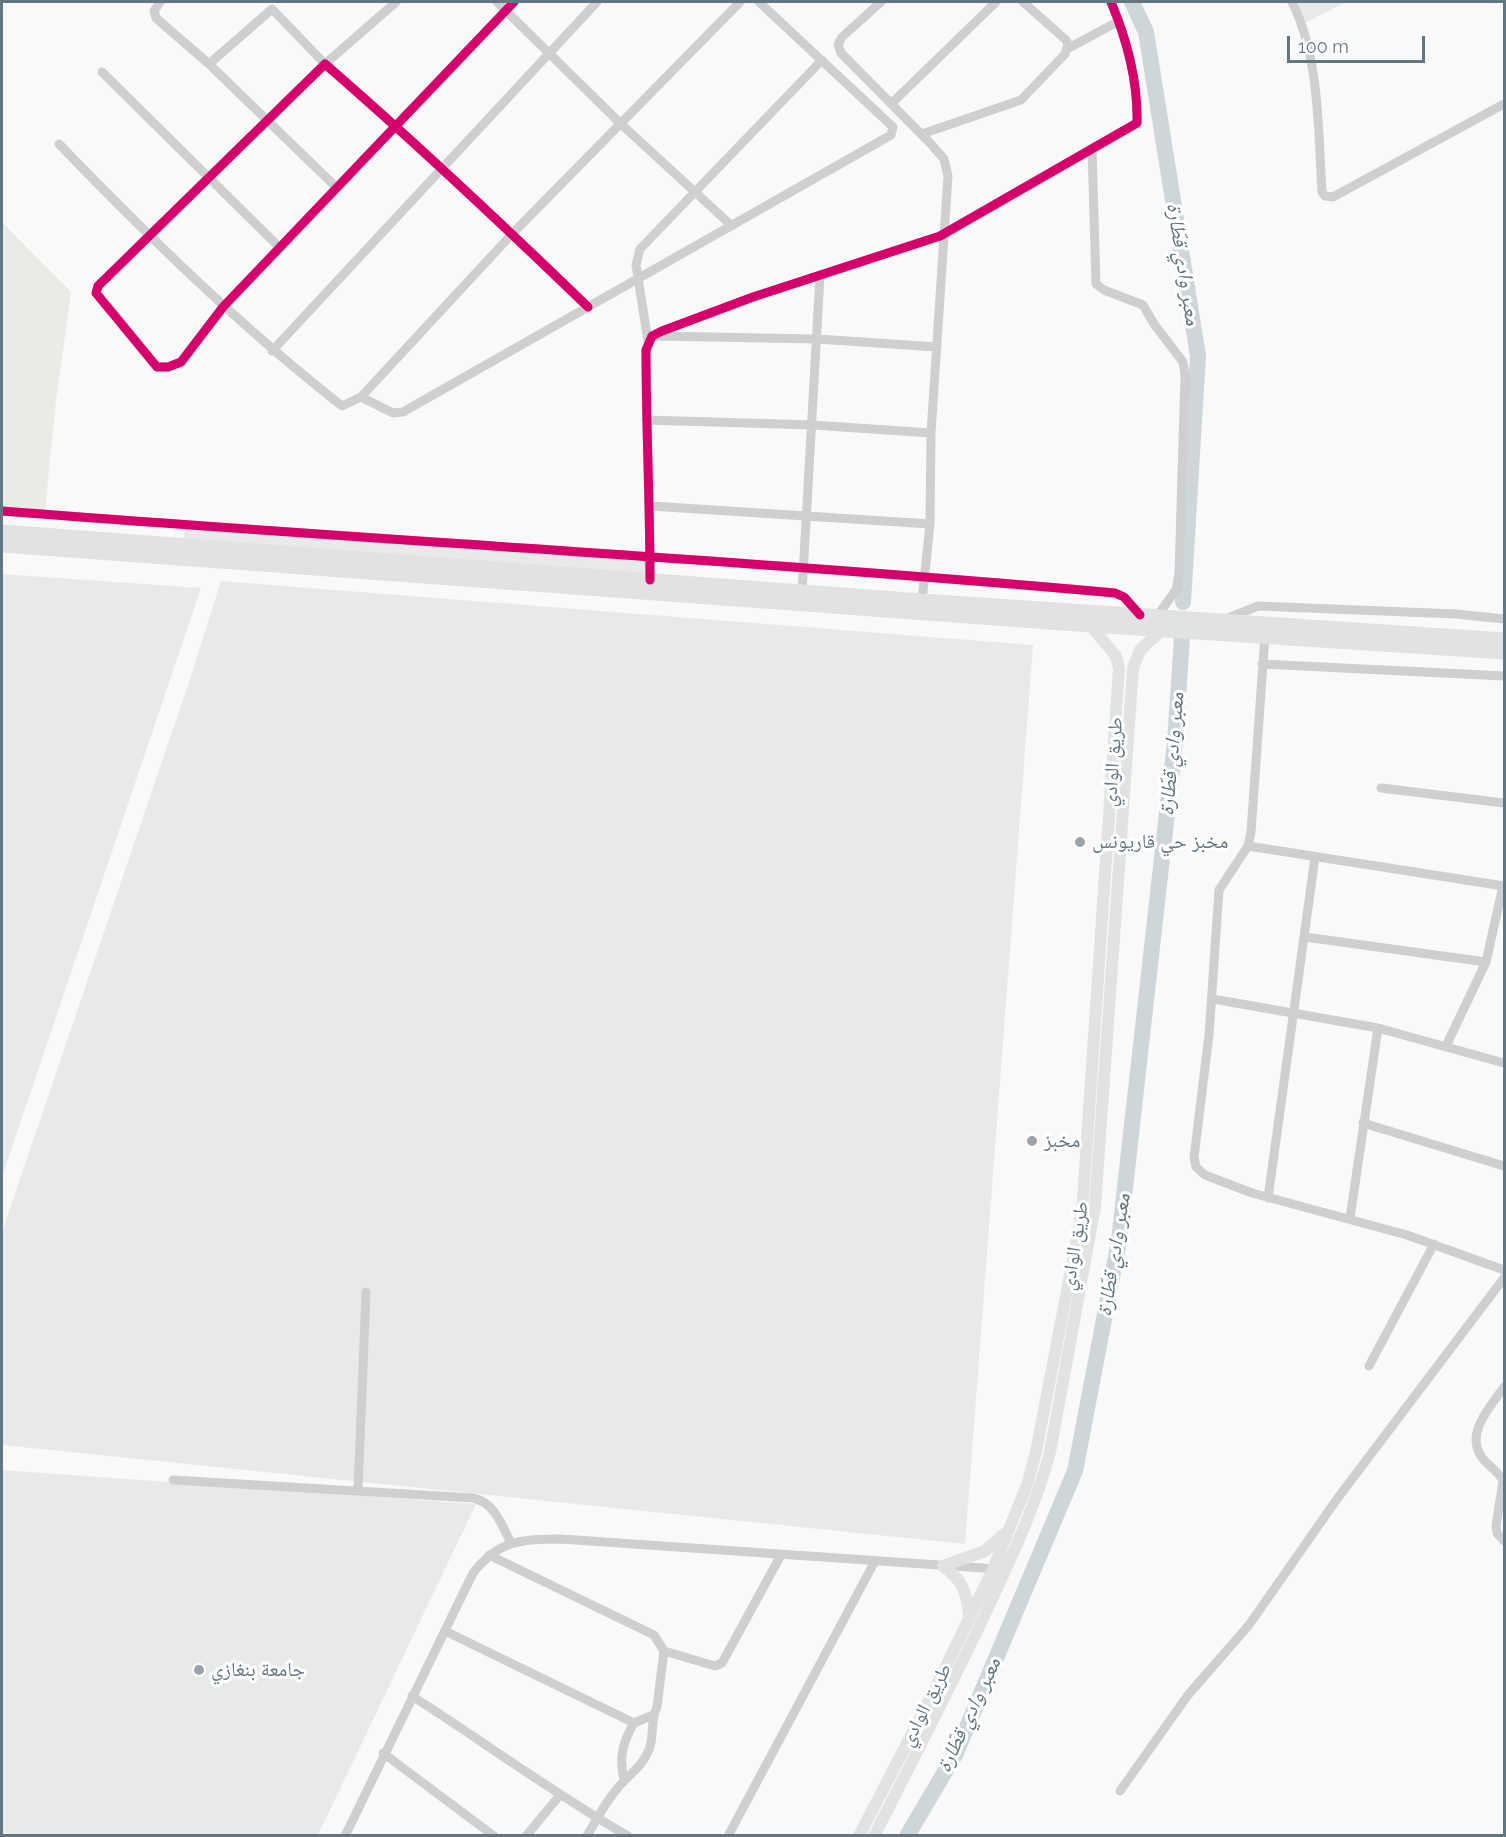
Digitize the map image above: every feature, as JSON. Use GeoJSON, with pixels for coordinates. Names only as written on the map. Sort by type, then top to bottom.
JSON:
{"type":"FeatureCollection","features":[{"type":"Feature","properties":{"kind":"highway"},"geometry":{"type":"LineString","coordinates":[[2,532],[922,601],[1084,610],[1140,615],[1160,622],[1265,635],[1504,652]]}},
{"type":"Feature","properties":{"kind":"highway"},"geometry":{"type":"LineString","coordinates":[[2,545],[1090,625],[1219,621],[1504,640]]}},
{"type":"Feature","properties":{"kind":"main road","name":"طريق الوادي"},"geometry":{"type":"LineString","coordinates":[[1100,1041],[1114,938],[1133,668],[1140,650],[1160,622]]}},
{"type":"Feature","properties":{"kind":"main road"},"geometry":{"type":"LineString","coordinates":[[1090,625],[1116,656],[1119,668],[1133,668]]}},
{"type":"Feature","properties":{"kind":"main road","name":"طريق الوادي"},"geometry":{"type":"LineString","coordinates":[[874,1836],[946,1697],[1006,1570],[1040,1490],[1050,1452],[1092,1233],[1091,1182],[1100,1041],[1101,936],[1119,668]]}},
{"type":"Feature","properties":{"kind":"main road"},"geometry":{"type":"LineString","coordinates":[[1101,936],[1114,938]]}},
{"type":"Feature","properties":{"kind":"main road","name":"طريق الوادي"},"geometry":{"type":"LineString","coordinates":[[859,1836],[993,1569],[1012,1523],[1036,1452],[1091,1182]]}},
{"type":"Feature","properties":{"kind":"main road"},"geometry":{"type":"LineString","coordinates":[[969,1618],[966,1594],[961,1582],[943,1566],[985,1551],[1012,1523]]}},
{"type":"Feature","properties":{"kind":"street"},"geometry":{"type":"LineString","coordinates":[[160,2],[154,11],[156,18],[209,64],[336,187]]}},
{"type":"Feature","properties":{"kind":"street"},"geometry":{"type":"LineString","coordinates":[[264,2],[325,64],[441,167],[588,307]]}},
{"type":"Feature","properties":{"kind":"street"},"geometry":{"type":"LineString","coordinates":[[497,2],[621,123],[732,226]]}},
{"type":"Feature","properties":{"kind":"street"},"geometry":{"type":"LineString","coordinates":[[391,3],[325,64],[268,123],[98,286],[96,293],[157,367],[168,367],[181,362],[223,307],[514,2]]}},
{"type":"Feature","properties":{"kind":"street"},"geometry":{"type":"LineString","coordinates":[[272,351],[597,2]]}},
{"type":"Feature","properties":{"kind":"street"},"geometry":{"type":"LineString","coordinates":[[58,144],[149,238],[223,307],[272,351],[342,406],[362,397],[512,234],[740,2]]}},
{"type":"Feature","properties":{"kind":"street"},"geometry":{"type":"LineString","coordinates":[[362,397],[393,413],[403,412],[893,132],[893,127],[759,2]]}},
{"type":"Feature","properties":{"kind":"street"},"geometry":{"type":"LineString","coordinates":[[881,2],[842,37],[838,45],[841,53],[922,134],[945,159],[947,166],[945,233],[931,433],[930,524],[922,601]]}},
{"type":"Feature","properties":{"kind":"street"},"geometry":{"type":"LineString","coordinates":[[892,103],[996,2]]}},
{"type":"Feature","properties":{"kind":"street"},"geometry":{"type":"LineString","coordinates":[[1023,2],[1066,40],[1067,49]]}},
{"type":"Feature","properties":{"kind":"street"},"geometry":{"type":"LineString","coordinates":[[650,338],[753,297],[945,233],[1137,123],[1137,88],[1119,21],[1111,2]]}},
{"type":"Feature","properties":{"kind":"street"},"geometry":{"type":"LineString","coordinates":[[1292,2],[1302,22],[1307,45],[1318,125],[1324,196],[1333,197],[1504,104]]}},
{"type":"Feature","properties":{"kind":"street"},"geometry":{"type":"LineString","coordinates":[[209,64],[272,9]]}},
{"type":"Feature","properties":{"kind":"street"},"geometry":{"type":"LineString","coordinates":[[922,134],[999,110],[1021,100],[1053,68],[1067,49],[1119,21]]}},
{"type":"Feature","properties":{"kind":"street"},"geometry":{"type":"LineString","coordinates":[[650,580],[651,507],[646,420],[646,350],[650,338],[636,265],[640,249],[822,60]]}},
{"type":"Feature","properties":{"kind":"street"},"geometry":{"type":"LineString","coordinates":[[102,72],[279,247]]}},
{"type":"Feature","properties":{"kind":"street"},"geometry":{"type":"LineString","coordinates":[[1092,148],[1096,284],[1104,290],[1143,306],[1183,362],[1185,375],[1179,574],[1176,590],[1160,622]]}},
{"type":"Feature","properties":{"kind":"street"},"geometry":{"type":"LineString","coordinates":[[802,592],[820,276]]}},
{"type":"Feature","properties":{"kind":"street"},"geometry":{"type":"LineString","coordinates":[[650,338],[817,339],[937,347]]}},
{"type":"Feature","properties":{"kind":"street"},"geometry":{"type":"LineString","coordinates":[[646,420],[813,425],[931,433]]}},
{"type":"Feature","properties":{"kind":"street"},"geometry":{"type":"LineString","coordinates":[[651,507],[807,514],[930,524]]}},
{"type":"Feature","properties":{"kind":"street"},"geometry":{"type":"LineString","coordinates":[[2,511],[803,568],[1087,591],[1124,597],[1140,615]]}},
{"type":"Feature","properties":{"kind":"street"},"geometry":{"type":"LineString","coordinates":[[374,559],[376,539]]}},
{"type":"Feature","properties":{"kind":"street"},"geometry":{"type":"LineString","coordinates":[[1084,610],[1087,591]]}},
{"type":"Feature","properties":{"kind":"street"},"geometry":{"type":"LineString","coordinates":[[1219,621],[1258,606],[1383,610],[1504,619]]}},
{"type":"Feature","properties":{"kind":"street"},"geometry":{"type":"LineString","coordinates":[[1383,610],[1383,631]]}},
{"type":"Feature","properties":{"kind":"street"},"geometry":{"type":"LineString","coordinates":[[1265,635],[1251,832],[1248,846],[1219,890],[1213,999],[1195,1163],[1204,1175],[1268,1198],[1350,1218],[1434,1244],[1504,1270]]}},
{"type":"Feature","properties":{"kind":"street"},"geometry":{"type":"LineString","coordinates":[[1262,664],[1504,676]]}},
{"type":"Feature","properties":{"kind":"street"},"geometry":{"type":"LineString","coordinates":[[1381,788],[1504,803]]}},
{"type":"Feature","properties":{"kind":"street"},"geometry":{"type":"LineString","coordinates":[[1248,846],[1504,886],[1486,962],[1446,1046]]}},
{"type":"Feature","properties":{"kind":"street"},"geometry":{"type":"LineString","coordinates":[[1268,1198],[1315,857]]}},
{"type":"Feature","properties":{"kind":"street"},"geometry":{"type":"LineString","coordinates":[[1305,937],[1486,962]]}},
{"type":"Feature","properties":{"kind":"street"},"geometry":{"type":"LineString","coordinates":[[1213,999],[1378,1028],[1504,1063]]}},
{"type":"Feature","properties":{"kind":"street"},"geometry":{"type":"LineString","coordinates":[[1350,1218],[1378,1028]]}},
{"type":"Feature","properties":{"kind":"street"},"geometry":{"type":"LineString","coordinates":[[1363,1124],[1504,1166]]}},
{"type":"Feature","properties":{"kind":"street"},"geometry":{"type":"LineString","coordinates":[[1369,1366],[1434,1244]]}},
{"type":"Feature","properties":{"kind":"street"},"geometry":{"type":"LineString","coordinates":[[1120,1791],[1188,1695],[1249,1625],[1337,1499],[1504,1278]]}},
{"type":"Feature","properties":{"kind":"street"},"geometry":{"type":"LineString","coordinates":[[358,1491],[366,1292]]}},
{"type":"Feature","properties":{"kind":"street"},"geometry":{"type":"LineString","coordinates":[[1504,1387],[1484,1416],[1476,1438],[1481,1456],[1503,1481],[1496,1526],[1497,1533],[1504,1541]]}},
{"type":"Feature","properties":{"kind":"street"},"geometry":{"type":"LineString","coordinates":[[173,1480],[484,1500],[492,1508],[511,1543]]}},
{"type":"Feature","properties":{"kind":"street"},"geometry":{"type":"LineString","coordinates":[[345,1836],[383,1753],[473,1573],[489,1555],[511,1543],[561,1539],[1006,1570]]}},
{"type":"Feature","properties":{"kind":"street"},"geometry":{"type":"LineString","coordinates":[[664,1651],[715,1666],[722,1663],[781,1554]]}},
{"type":"Feature","properties":{"kind":"street"},"geometry":{"type":"LineString","coordinates":[[489,1555],[654,1635],[664,1651],[657,1707],[652,1715],[634,1723],[624,1740],[621,1756],[624,1781]]}},
{"type":"Feature","properties":{"kind":"street"},"geometry":{"type":"LineString","coordinates":[[728,1836],[875,1561]]}},
{"type":"Feature","properties":{"kind":"street"},"geometry":{"type":"LineString","coordinates":[[445,1631],[634,1723]]}},
{"type":"Feature","properties":{"kind":"street"},"geometry":{"type":"LineString","coordinates":[[412,1696],[475,1736],[560,1796],[628,1836]]}},
{"type":"Feature","properties":{"kind":"street"},"geometry":{"type":"LineString","coordinates":[[587,1836],[624,1781],[636,1772],[646,1756],[653,1739],[652,1715]]}},
{"type":"Feature","properties":{"kind":"street"},"geometry":{"type":"LineString","coordinates":[[383,1753],[494,1836]]}},
{"type":"Feature","properties":{"kind":"street"},"geometry":{"type":"LineString","coordinates":[[526,1836],[560,1796]]}},
{"type":"Feature","properties":{"kind":"shaded area"},"geometry":{"type":"Polygon","coordinates":[[[1295,2],[1346,2],[1305,23],[1295,2]]]}},
{"type":"Feature","properties":{"kind":"shaded area"},"geometry":{"type":"Polygon","coordinates":[[[2,222],[71,292],[56,400],[45,510],[2,506],[2,222]]]}},
{"type":"Feature","properties":{"kind":"shaded area"},"geometry":{"type":"Polygon","coordinates":[[[185,522],[648,552],[650,577],[184,539],[185,522]]]}},
{"type":"Feature","properties":{"kind":"shaded area"},"geometry":{"type":"Polygon","coordinates":[[[2,574],[201,588],[2,1177],[2,574]]]}},
{"type":"Feature","properties":{"kind":"shaded area"},"geometry":{"type":"Polygon","coordinates":[[[221,581],[1033,645],[965,1544],[2,1445],[2,1232],[189,682],[221,581]]]}},
{"type":"Feature","properties":{"kind":"shaded area","name":"جامعة بنغازي"},"geometry":{"type":"Polygon","coordinates":[[[2,1470],[476,1504],[318,1835],[2,1835],[2,1470]]]}},
{"type":"Feature","properties":{"kind":"waterway","name":"معبر وادي قطّارة"},"geometry":{"type":"LineString","coordinates":[[1132,2],[1146,32],[1198,356],[1183,602]]}},
{"type":"Feature","properties":{"kind":"waterway","name":"معبر وادي قطّارة"},"geometry":{"type":"LineString","coordinates":[[907,1836],[956,1753],[1075,1471],[1119,1241],[1175,742],[1182,637]]}},
{"type":"Feature","properties":{"kind":"cycle path"},"geometry":{"type":"LineString","coordinates":[[514,2],[223,307],[181,362],[168,367],[157,367],[96,293],[98,286],[325,64],[392,123],[425,153],[588,307]]}},
{"type":"Feature","properties":{"kind":"cycle path"},"geometry":{"type":"LineString","coordinates":[[650,580],[646,350],[652,336],[753,297],[940,236],[1137,123],[1136,92],[1130,61],[1111,2]]}},
{"type":"Feature","properties":{"kind":"cycle path"},"geometry":{"type":"LineString","coordinates":[[2,511],[837,570],[1115,593],[1124,597],[1140,615]]}},
{"type":"Feature","properties":{"kind":"place","name":"مخبز حي قاريونس"},"geometry":{"type":"Point","coordinates":[1080,842]}},
{"type":"Feature","properties":{"kind":"place","name":"مخبز"},"geometry":{"type":"Point","coordinates":[1032,1141]}},
{"type":"Feature","properties":{"kind":"place","name":"جامعة بنغازي"},"geometry":{"type":"Point","coordinates":[199,1670]}}]}
